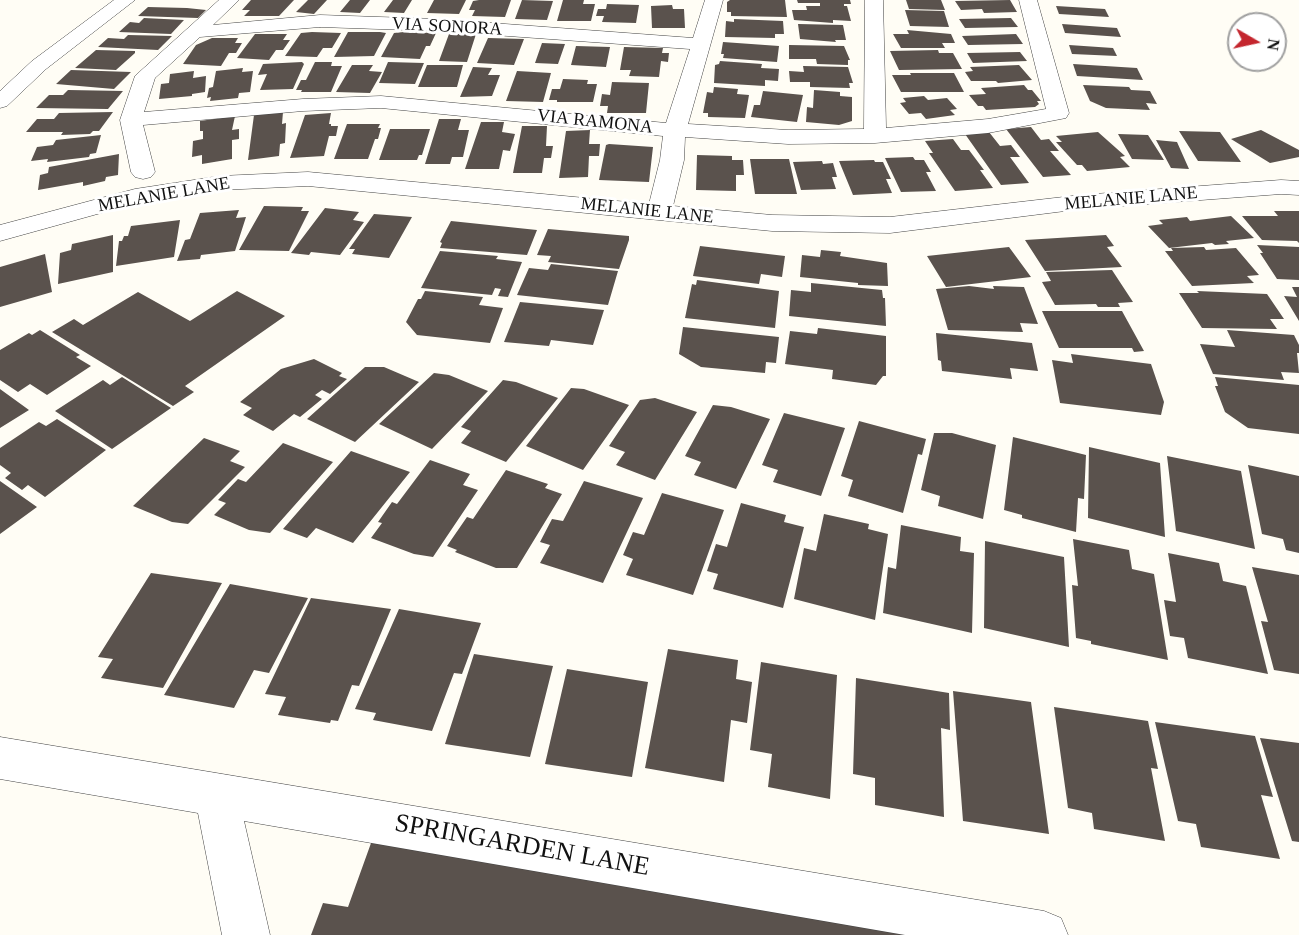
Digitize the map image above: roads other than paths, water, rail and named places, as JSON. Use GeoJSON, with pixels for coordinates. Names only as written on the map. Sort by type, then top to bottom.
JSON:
{"type":"FeatureCollection","features":[{"type":"Feature","properties":{"kind":"street"},"geometry":{"type":"LineString","coordinates":[[0,102],[39,65],[126,0]]}},
{"type":"Feature","properties":{"kind":"street"},"geometry":{"type":"LineString","coordinates":[[143,172],[130,120],[145,76],[230,0]]}},
{"type":"Feature","properties":{"kind":"street"},"geometry":{"type":"LineString","coordinates":[[659,213],[672,160],[675,130],[714,0]]}},
{"type":"Feature","properties":{"kind":"street"},"geometry":{"type":"LineString","coordinates":[[874,0],[875,136]]}},
{"type":"Feature","properties":{"kind":"street","name":"VIA RAMONA"},"geometry":{"type":"LineString","coordinates":[[130,120],[303,105],[381,102],[675,130],[788,137],[875,136],[988,126],[1058,113],[1028,0]]}},
{"type":"Feature","properties":{"kind":"street","name":"VIA SONORA"},"geometry":{"type":"LineString","coordinates":[[194,32],[320,21],[438,25],[701,44]]}},
{"type":"Feature","properties":{"kind":"street","name":"MELANIE LANE"},"geometry":{"type":"LineString","coordinates":[[3,224],[135,196],[220,183],[308,179],[772,224],[890,225],[1081,202],[1281,187],[1299,188]]}},
{"type":"Feature","properties":{"kind":"street","name":"SPRINGARDEN LANE"},"geometry":{"type":"LineString","coordinates":[[0,758],[1044,935]]}},
{"type":"Feature","properties":{"kind":"street"},"geometry":{"type":"LineString","coordinates":[[216,794],[246,935]]}}]}
